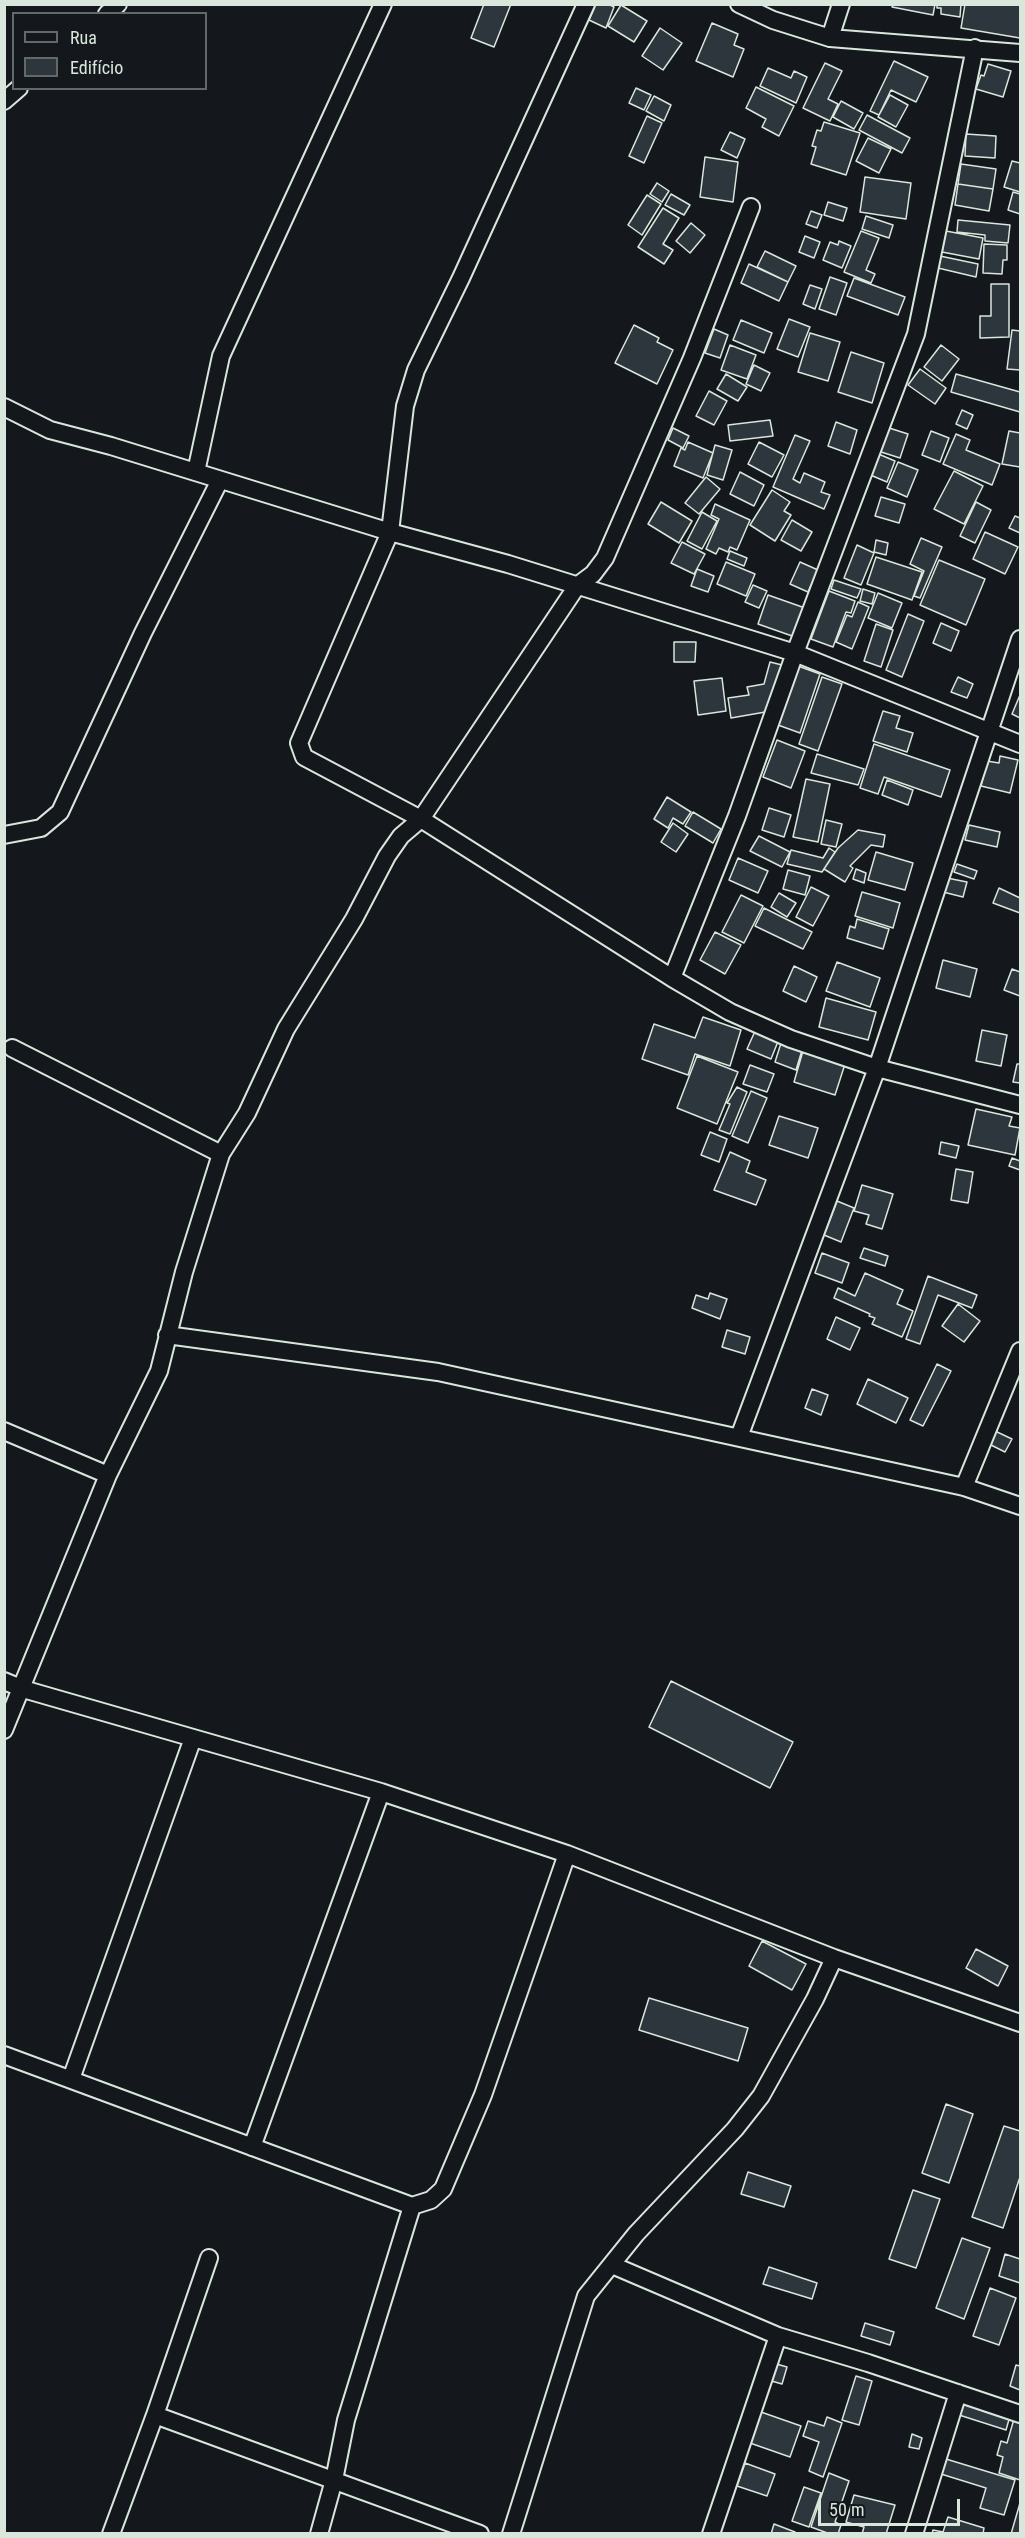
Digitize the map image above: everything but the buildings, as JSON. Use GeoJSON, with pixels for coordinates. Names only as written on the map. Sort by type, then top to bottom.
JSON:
{"type":"FeatureCollection","features":[{"type":"Feature","properties":{"kind":"street"},"geometry":{"type":"LineString","coordinates":[[196,472],[221,356],[383,4]]}},
{"type":"Feature","properties":{"kind":"street"},"geometry":{"type":"LineString","coordinates":[[586,4],[461,278],[416,370],[405,406],[390,532],[299,743],[304,757],[421,819],[672,978],[730,1012],[781,1035],[877,1068],[1020,1105]]}},
{"type":"Feature","properties":{"kind":"street"},"geometry":{"type":"LineString","coordinates":[[739,4],[773,20],[830,38],[1020,53]]}},
{"type":"Feature","properties":{"kind":"street"},"geometry":{"type":"LineString","coordinates":[[830,38],[841,4]]}},
{"type":"Feature","properties":{"kind":"street"},"geometry":{"type":"LineString","coordinates":[[672,978],[737,816],[795,653],[916,334],[975,48]]}},
{"type":"Feature","properties":{"kind":"street"},"geometry":{"type":"LineString","coordinates":[[4,100],[16,90]]}},
{"type":"Feature","properties":{"kind":"street"},"geometry":{"type":"LineString","coordinates":[[4,1730],[23,1689],[108,1475],[159,1371],[184,1272],[221,1154],[247,1113],[286,1029],[354,919],[387,856],[401,836],[421,819],[577,586],[593,574],[605,558],[687,369],[751,207]]}},
{"type":"Feature","properties":{"kind":"street"},"geometry":{"type":"LineString","coordinates":[[4,407],[50,430],[390,532],[508,564],[795,653],[1020,744]]}},
{"type":"Feature","properties":{"kind":"street"},"geometry":{"type":"LineString","coordinates":[[4,835],[41,828],[60,812],[143,633],[220,480]]}},
{"type":"Feature","properties":{"kind":"street"},"geometry":{"type":"LineString","coordinates":[[739,1437],[877,1068],[1020,639]]}},
{"type":"Feature","properties":{"kind":"street"},"geometry":{"type":"LineString","coordinates":[[12,1048],[221,1154]]}},
{"type":"Feature","properties":{"kind":"street"},"geometry":{"type":"LineString","coordinates":[[167,1335],[438,1372],[964,1487],[1020,1506]]}},
{"type":"Feature","properties":{"kind":"street"},"geometry":{"type":"LineString","coordinates":[[964,1487],[1020,1351]]}},
{"type":"Feature","properties":{"kind":"street"},"geometry":{"type":"LineString","coordinates":[[4,1431],[108,1475]]}},
{"type":"Feature","properties":{"kind":"street"},"geometry":{"type":"LineString","coordinates":[[4,1681],[23,1689],[381,1792],[567,1854],[834,1958],[1020,2023]]}},
{"type":"Feature","properties":{"kind":"street"},"geometry":{"type":"LineString","coordinates":[[71,2079],[193,1738]]}},
{"type":"Feature","properties":{"kind":"street"},"geometry":{"type":"LineString","coordinates":[[252,2147],[381,1792]]}},
{"type":"Feature","properties":{"kind":"street"},"geometry":{"type":"LineString","coordinates":[[4,2055],[412,2206],[431,2200],[443,2189],[483,2095],[567,1854]]}},
{"type":"Feature","properties":{"kind":"street"},"geometry":{"type":"LineString","coordinates":[[511,2534],[586,2296],[636,2234],[735,2129],[761,2096],[815,1999],[834,1958]]}},
{"type":"Feature","properties":{"kind":"street"},"geometry":{"type":"LineString","coordinates":[[319,2534],[334,2480],[346,2420],[412,2206]]}},
{"type":"Feature","properties":{"kind":"street"},"geometry":{"type":"LineString","coordinates":[[111,2534],[209,2258]]}},
{"type":"Feature","properties":{"kind":"street"},"geometry":{"type":"LineString","coordinates":[[612,2265],[778,2336],[868,2363],[1020,2414]]}},
{"type":"Feature","properties":{"kind":"street"},"geometry":{"type":"LineString","coordinates":[[711,2534],[778,2336]]}},
{"type":"Feature","properties":{"kind":"street"},"geometry":{"type":"LineString","coordinates":[[914,2534],[958,2393]]}},
{"type":"Feature","properties":{"kind":"street"},"geometry":{"type":"LineString","coordinates":[[155,2415],[480,2534]]}}]}
